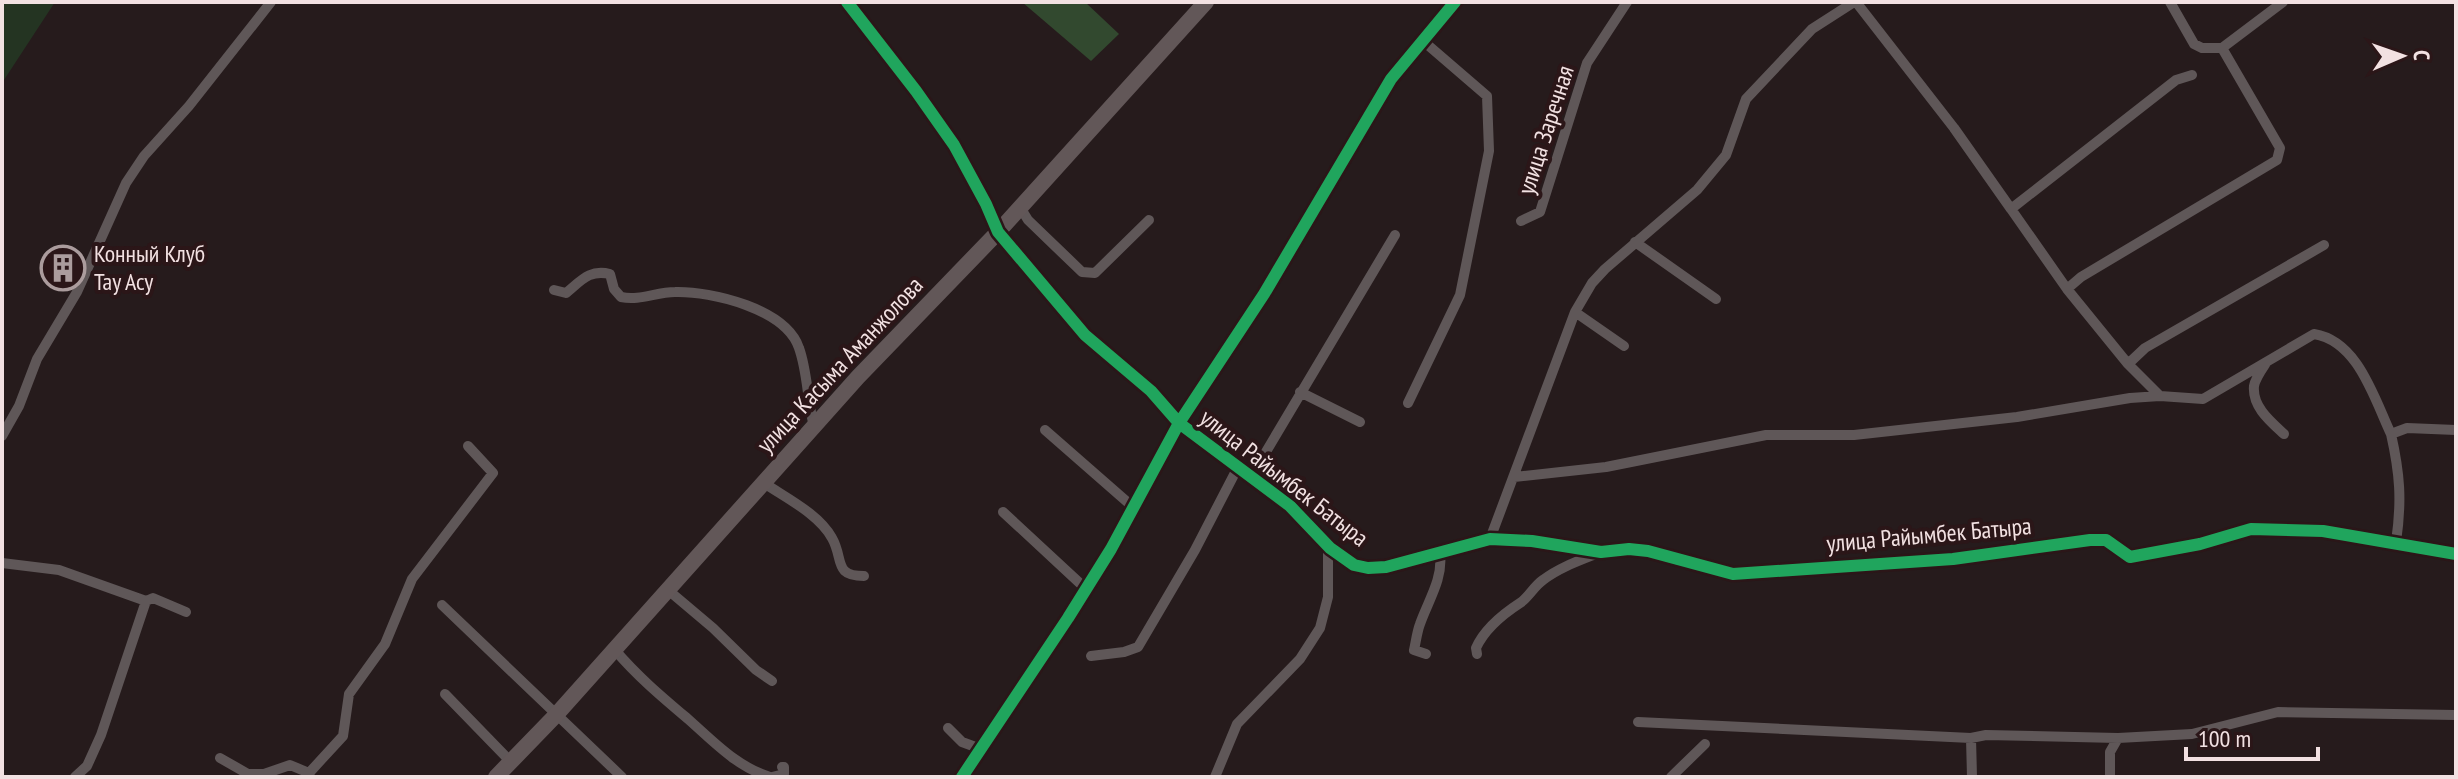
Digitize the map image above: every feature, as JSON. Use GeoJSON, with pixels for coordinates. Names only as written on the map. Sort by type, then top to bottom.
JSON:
{"type":"FeatureCollection","features":[{"type":"Feature","properties":{"kind":"main road","name":"улица Касыма Аманжолова"},"geometry":{"type":"LineString","coordinates":[[496,777],[615,650],[814,426],[998,232],[1206,2]]}},
{"type":"Feature","properties":{"kind":"street"},"geometry":{"type":"LineString","coordinates":[[2,436],[19,406],[37,359],[82,282],[126,183],[144,156],[189,106],[271,2]]}},
{"type":"Feature","properties":{"kind":"street","name":"улица Райымбек Батыра"},"geometry":{"type":"LineString","coordinates":[[847,2],[954,145],[998,232],[1085,335],[1151,391],[1179,423],[1290,506],[1328,546],[1354,565],[1386,567],[1440,555],[1490,539],[1532,541],[1601,552],[1629,549],[1648,551],[1733,574],[1953,559],[2090,540],[2106,540],[2130,557],[2192,546],[2251,529],[2323,531],[2456,554]]}},
{"type":"Feature","properties":{"kind":"street"},"geometry":{"type":"LineString","coordinates":[[962,777],[1111,549],[1179,423],[1264,294],[1391,79],[1455,2]]}},
{"type":"Feature","properties":{"kind":"street","name":"улица Заречная"},"geometry":{"type":"LineString","coordinates":[[1521,221],[1540,212],[1587,63],[1627,2]]}},
{"type":"Feature","properties":{"kind":"street"},"geometry":{"type":"LineString","coordinates":[[1490,539],[1575,312],[1592,283],[1697,190],[1726,155],[1746,99],[1812,29],[1855,2],[1954,128],[2067,289],[2128,364],[2160,396]]}},
{"type":"Feature","properties":{"kind":"street"},"geometry":{"type":"LineString","coordinates":[[2170,2],[2194,44],[2202,48],[2222,48],[2283,2]]}},
{"type":"Feature","properties":{"kind":"street"},"geometry":{"type":"LineString","coordinates":[[1408,403],[1460,295],[1489,151],[1487,96],[1422,40]]}},
{"type":"Feature","properties":{"kind":"street"},"geometry":{"type":"LineString","coordinates":[[2067,289],[2081,277],[2277,160],[2280,148],[2222,48]]}},
{"type":"Feature","properties":{"kind":"street"},"geometry":{"type":"LineString","coordinates":[[2011,209],[2176,80],[2192,75]]}},
{"type":"Feature","properties":{"kind":"street"},"geometry":{"type":"LineString","coordinates":[[1020,207],[1028,220],[1082,272],[1095,273],[1149,220]]}},
{"type":"Feature","properties":{"kind":"street"},"geometry":{"type":"LineString","coordinates":[[1251,477],[1395,235]]}},
{"type":"Feature","properties":{"kind":"street"},"geometry":{"type":"LineString","coordinates":[[1635,242],[1716,299]]}},
{"type":"Feature","properties":{"kind":"street"},"geometry":{"type":"LineString","coordinates":[[2128,364],[2145,348],[2324,245]]}},
{"type":"Feature","properties":{"kind":"street"},"geometry":{"type":"LineString","coordinates":[[554,290],[566,293],[588,274],[606,272],[610,274],[614,289],[621,297],[641,298],[684,292],[719,297],[757,309],[793,335],[799,348],[814,426]]}},
{"type":"Feature","properties":{"kind":"street"},"geometry":{"type":"LineString","coordinates":[[1575,312],[1624,346]]}},
{"type":"Feature","properties":{"kind":"street"},"geometry":{"type":"LineString","coordinates":[[1514,477],[1606,467],[1766,435],[1854,435],[2017,417],[2130,398],[2160,396],[2203,399],[2314,334],[2330,337],[2348,352],[2391,434],[2400,477],[2401,507],[2396,542]]}},
{"type":"Feature","properties":{"kind":"street"},"geometry":{"type":"LineString","coordinates":[[2266,361],[2254,385],[2256,399],[2264,416],[2284,434]]}},
{"type":"Feature","properties":{"kind":"street"},"geometry":{"type":"LineString","coordinates":[[1300,392],[1360,422]]}},
{"type":"Feature","properties":{"kind":"street"},"geometry":{"type":"LineString","coordinates":[[2391,434],[2407,428],[2456,430]]}},
{"type":"Feature","properties":{"kind":"street"},"geometry":{"type":"LineString","coordinates":[[1045,430],[1133,507]]}},
{"type":"Feature","properties":{"kind":"street"},"geometry":{"type":"LineString","coordinates":[[220,758],[248,774],[264,774],[290,765],[310,775],[343,736],[353,684],[385,644],[412,579],[493,473],[468,446]]}},
{"type":"Feature","properties":{"kind":"street"},"geometry":{"type":"LineString","coordinates":[[1091,656],[1138,647],[1195,550],[1238,467]]}},
{"type":"Feature","properties":{"kind":"street"},"geometry":{"type":"LineString","coordinates":[[764,483],[816,520],[832,538],[842,570],[851,576],[864,576]]}},
{"type":"Feature","properties":{"kind":"street"},"geometry":{"type":"LineString","coordinates":[[1003,512],[1085,588]]}},
{"type":"Feature","properties":{"kind":"street"},"geometry":{"type":"LineString","coordinates":[[1215,777],[1237,724],[1300,659],[1320,628],[1328,597],[1328,546]]}},
{"type":"Feature","properties":{"kind":"street"},"geometry":{"type":"LineString","coordinates":[[1477,654],[1480,639],[1506,610],[1524,601],[1536,585],[1565,567],[1601,552]]}},
{"type":"Feature","properties":{"kind":"street"},"geometry":{"type":"LineString","coordinates":[[1426,654],[1414,650],[1419,625],[1437,583],[1440,555]]}},
{"type":"Feature","properties":{"kind":"street"},"geometry":{"type":"LineString","coordinates":[[2,563],[59,570],[146,601],[153,598],[186,612]]}},
{"type":"Feature","properties":{"kind":"street"},"geometry":{"type":"LineString","coordinates":[[668,590],[772,681]]}},
{"type":"Feature","properties":{"kind":"street"},"geometry":{"type":"LineString","coordinates":[[75,777],[87,766],[101,735],[146,601]]}},
{"type":"Feature","properties":{"kind":"street"},"geometry":{"type":"LineString","coordinates":[[442,605],[622,777]]}},
{"type":"Feature","properties":{"kind":"street"},"geometry":{"type":"LineString","coordinates":[[615,650],[648,686],[743,766],[771,777],[784,774],[782,767]]}},
{"type":"Feature","properties":{"kind":"street"},"geometry":{"type":"LineString","coordinates":[[445,694],[511,762]]}},
{"type":"Feature","properties":{"kind":"street"},"geometry":{"type":"LineString","coordinates":[[1638,722],[1971,738],[1986,735],[2118,738],[2192,734],[2278,712],[2456,715]]}},
{"type":"Feature","properties":{"kind":"street"},"geometry":{"type":"LineString","coordinates":[[948,728],[962,742],[981,749]]}},
{"type":"Feature","properties":{"kind":"street"},"geometry":{"type":"LineString","coordinates":[[1971,738],[1972,777]]}},
{"type":"Feature","properties":{"kind":"street"},"geometry":{"type":"LineString","coordinates":[[2110,777],[2110,752],[2118,738]]}},
{"type":"Feature","properties":{"kind":"street"},"geometry":{"type":"LineString","coordinates":[[1671,777],[1705,744]]}},
{"type":"Feature","properties":{"kind":"green space"},"geometry":{"type":"Polygon","coordinates":[[[2,2],[55,2],[2,83],[2,2]]]}},
{"type":"Feature","properties":{"kind":"green space"},"geometry":{"type":"Polygon","coordinates":[[[1022,2],[1085,2],[1119,34],[1091,61],[1022,2]]]}},
{"type":"Feature","properties":{"kind":"cycle path"},"geometry":{"type":"LineString","coordinates":[[847,2],[954,145],[998,232],[1085,335],[1151,391],[1179,423],[1290,506],[1330,548],[1354,565],[1386,567],[1490,539],[1532,541],[1601,552],[1629,549],[1648,551],[1733,574],[1953,559],[2090,540],[2106,540],[2130,557],[2200,544],[2251,529],[2323,531],[2456,554]]}},
{"type":"Feature","properties":{"kind":"cycle path"},"geometry":{"type":"LineString","coordinates":[[962,777],[1111,549],[1179,423],[1264,294],[1391,79],[1455,2]]}},
{"type":"Feature","properties":{"kind":"place","name":"Конный Клуб Тау Асу"},"geometry":{"type":"Point","coordinates":[63,268]}}]}
